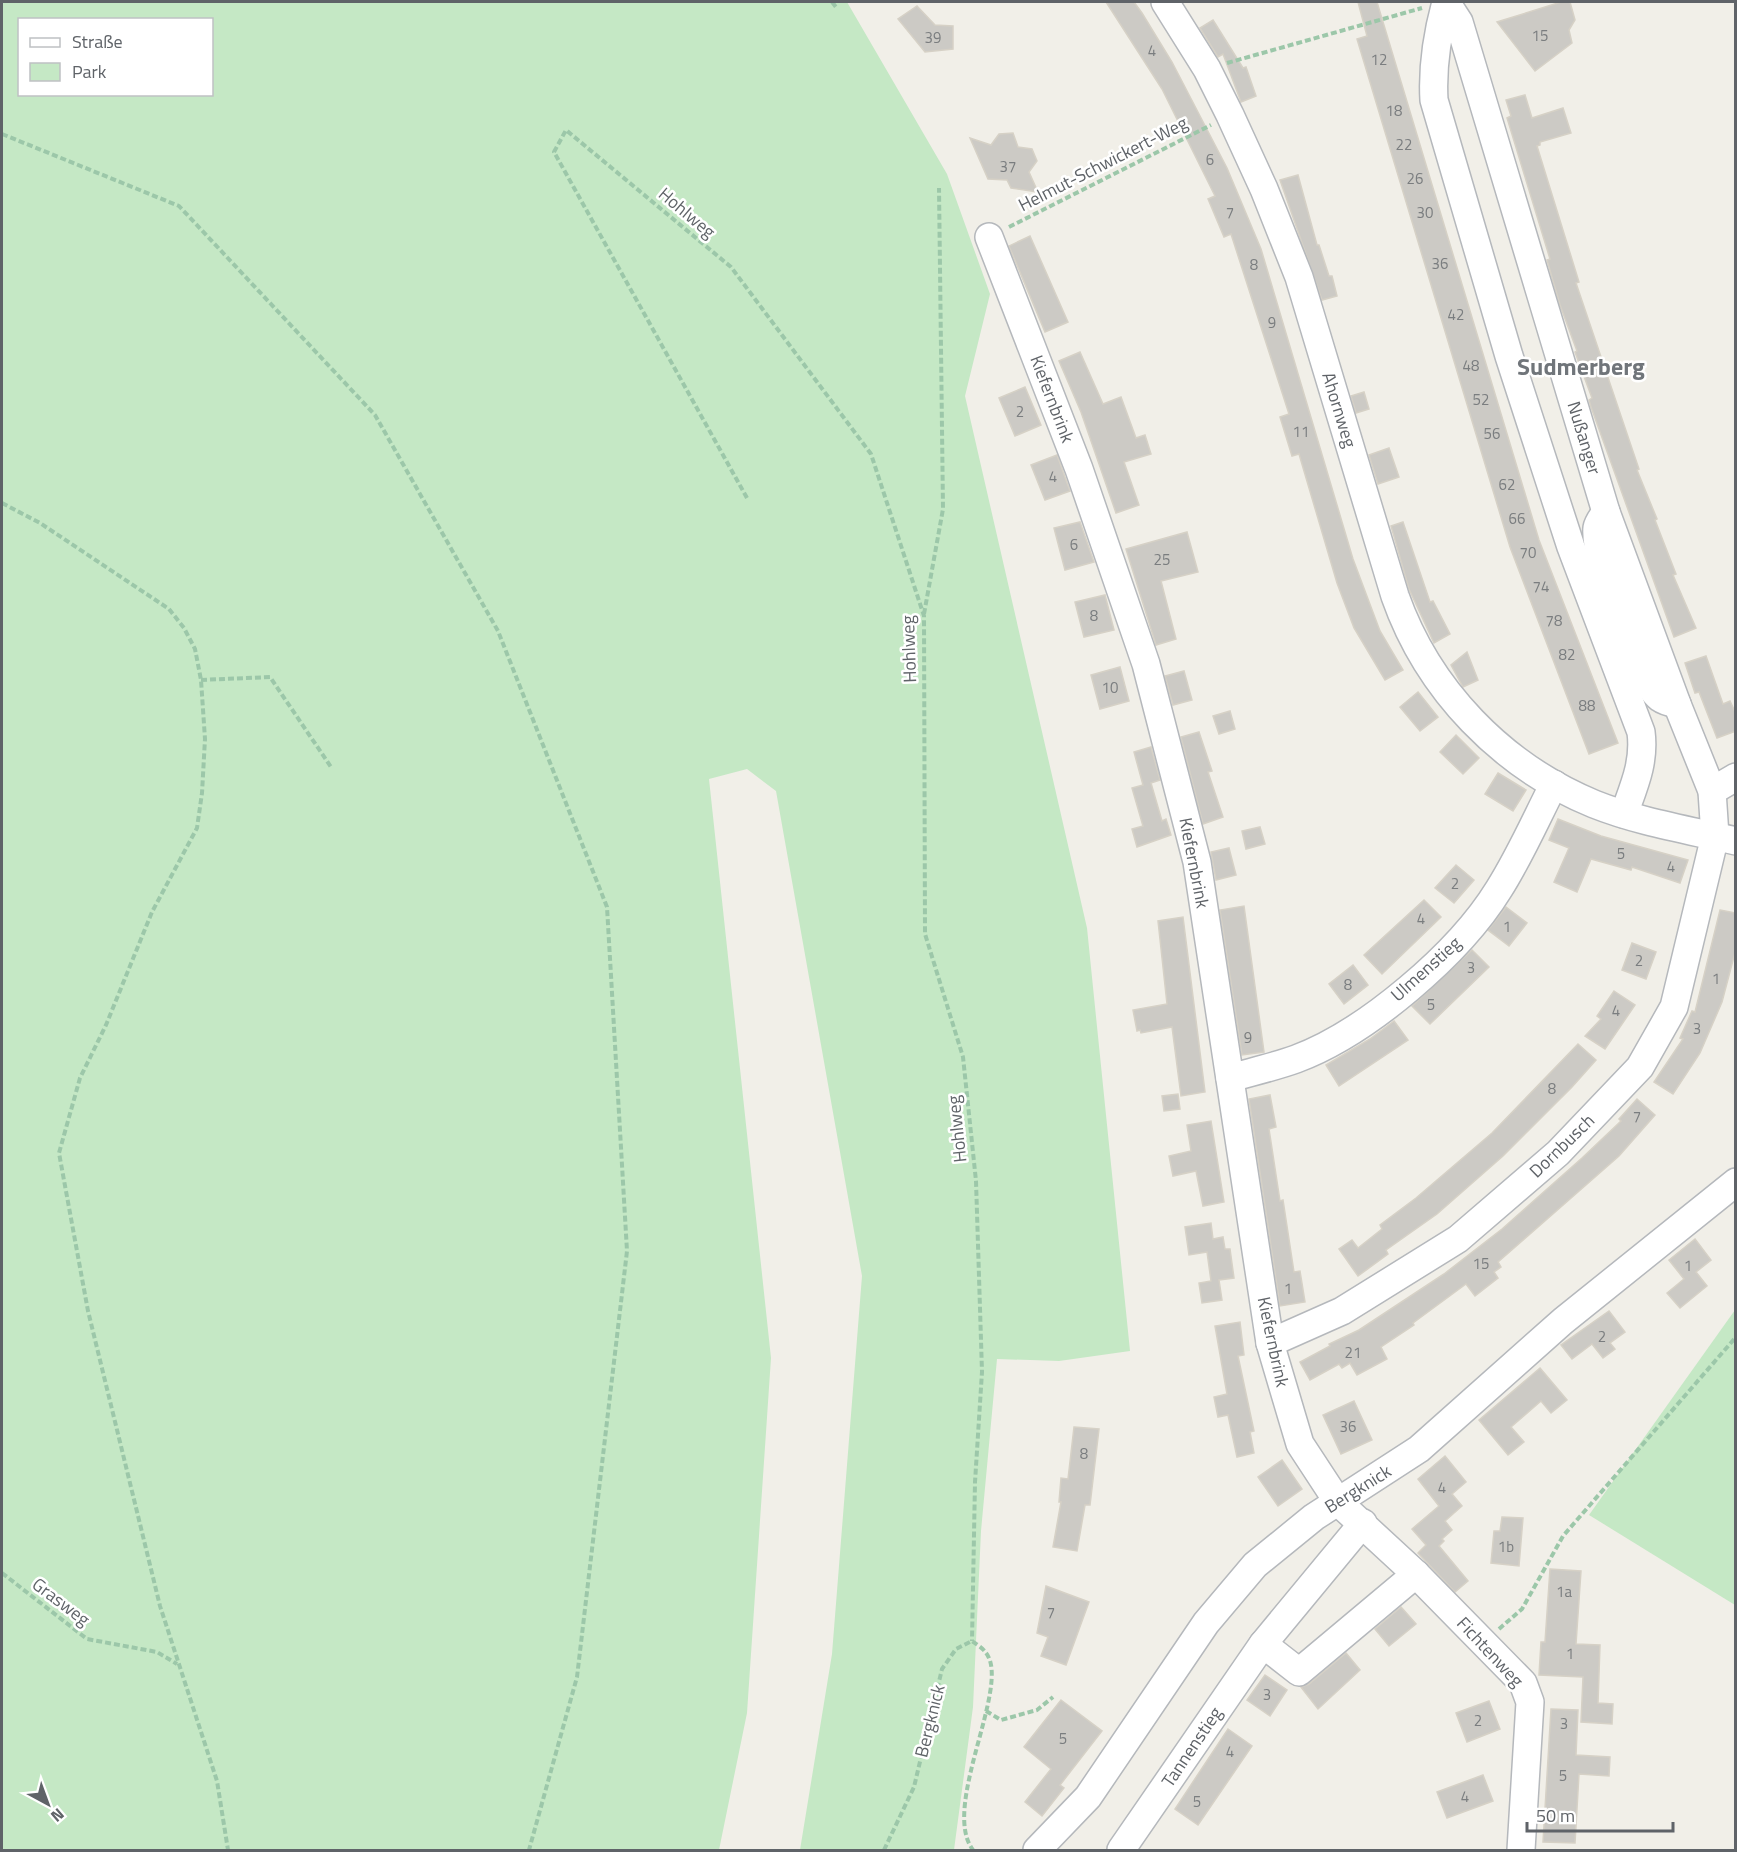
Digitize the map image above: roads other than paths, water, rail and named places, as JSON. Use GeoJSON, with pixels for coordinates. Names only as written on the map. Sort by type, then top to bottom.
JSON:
{"type":"FeatureCollection","features":[{"type":"Feature","properties":{"kind":"street","name":"Ahornweg"},"geometry":{"type":"LineString","coordinates":[[1165,2],[1207,69],[1230,115],[1264,189],[1299,277],[1407,628],[1465,715],[1510,756],[1554,784],[1595,804],[1624,814],[1725,839]]}},
{"type":"Feature","properties":{"kind":"street","name":"Nußanger"},"geometry":{"type":"LineString","coordinates":[[1447,2],[1459,22],[1606,512],[1677,704],[1712,791],[1725,839]]}},
{"type":"Feature","properties":{"kind":"street"},"geometry":{"type":"LineString","coordinates":[[1447,2],[1439,29],[1432,70],[1434,100],[1509,356],[1571,547],[1641,732],[1643,747],[1641,765],[1624,814]]}},
{"type":"Feature","properties":{"kind":"street","name":"Kiefernbrink"},"geometry":{"type":"LineString","coordinates":[[989,237],[1079,469],[1146,664],[1197,862],[1270,1343],[1300,1444],[1338,1502]]}},
{"type":"Feature","properties":{"kind":"street"},"geometry":{"type":"LineString","coordinates":[[1712,791],[1736,777]]}},
{"type":"Feature","properties":{"kind":"street","name":"Ulmenstieg"},"geometry":{"type":"LineString","coordinates":[[1230,1078],[1296,1059],[1348,1034],[1406,990],[1461,939],[1499,890],[1554,784]]}},
{"type":"Feature","properties":{"kind":"street","name":"Dornbusch"},"geometry":{"type":"LineString","coordinates":[[1270,1343],[1342,1311],[1458,1239],[1558,1153],[1640,1066],[1674,1007],[1725,839]]}},
{"type":"Feature","properties":{"kind":"street","name":"Bergknick"},"geometry":{"type":"LineString","coordinates":[[1037,1851],[1088,1797],[1206,1623],[1255,1565],[1314,1517],[1419,1449],[1563,1321],[1736,1182]]}},
{"type":"Feature","properties":{"kind":"street","name":"Fichtenweg"},"geometry":{"type":"LineString","coordinates":[[1338,1502],[1416,1574],[1523,1683],[1530,1702],[1521,1851]]}},
{"type":"Feature","properties":{"kind":"street","name":"Tannenstieg"},"geometry":{"type":"LineString","coordinates":[[1121,1851],[1263,1644],[1363,1523]]}},
{"type":"Feature","properties":{"kind":"street"},"geometry":{"type":"LineString","coordinates":[[1263,1644],[1299,1672],[1416,1574]]}},
{"type":"Feature","properties":{"kind":"district","name":"Sudmerberg"},"geometry":{"type":"Point","coordinates":[1581,367]}}]}
